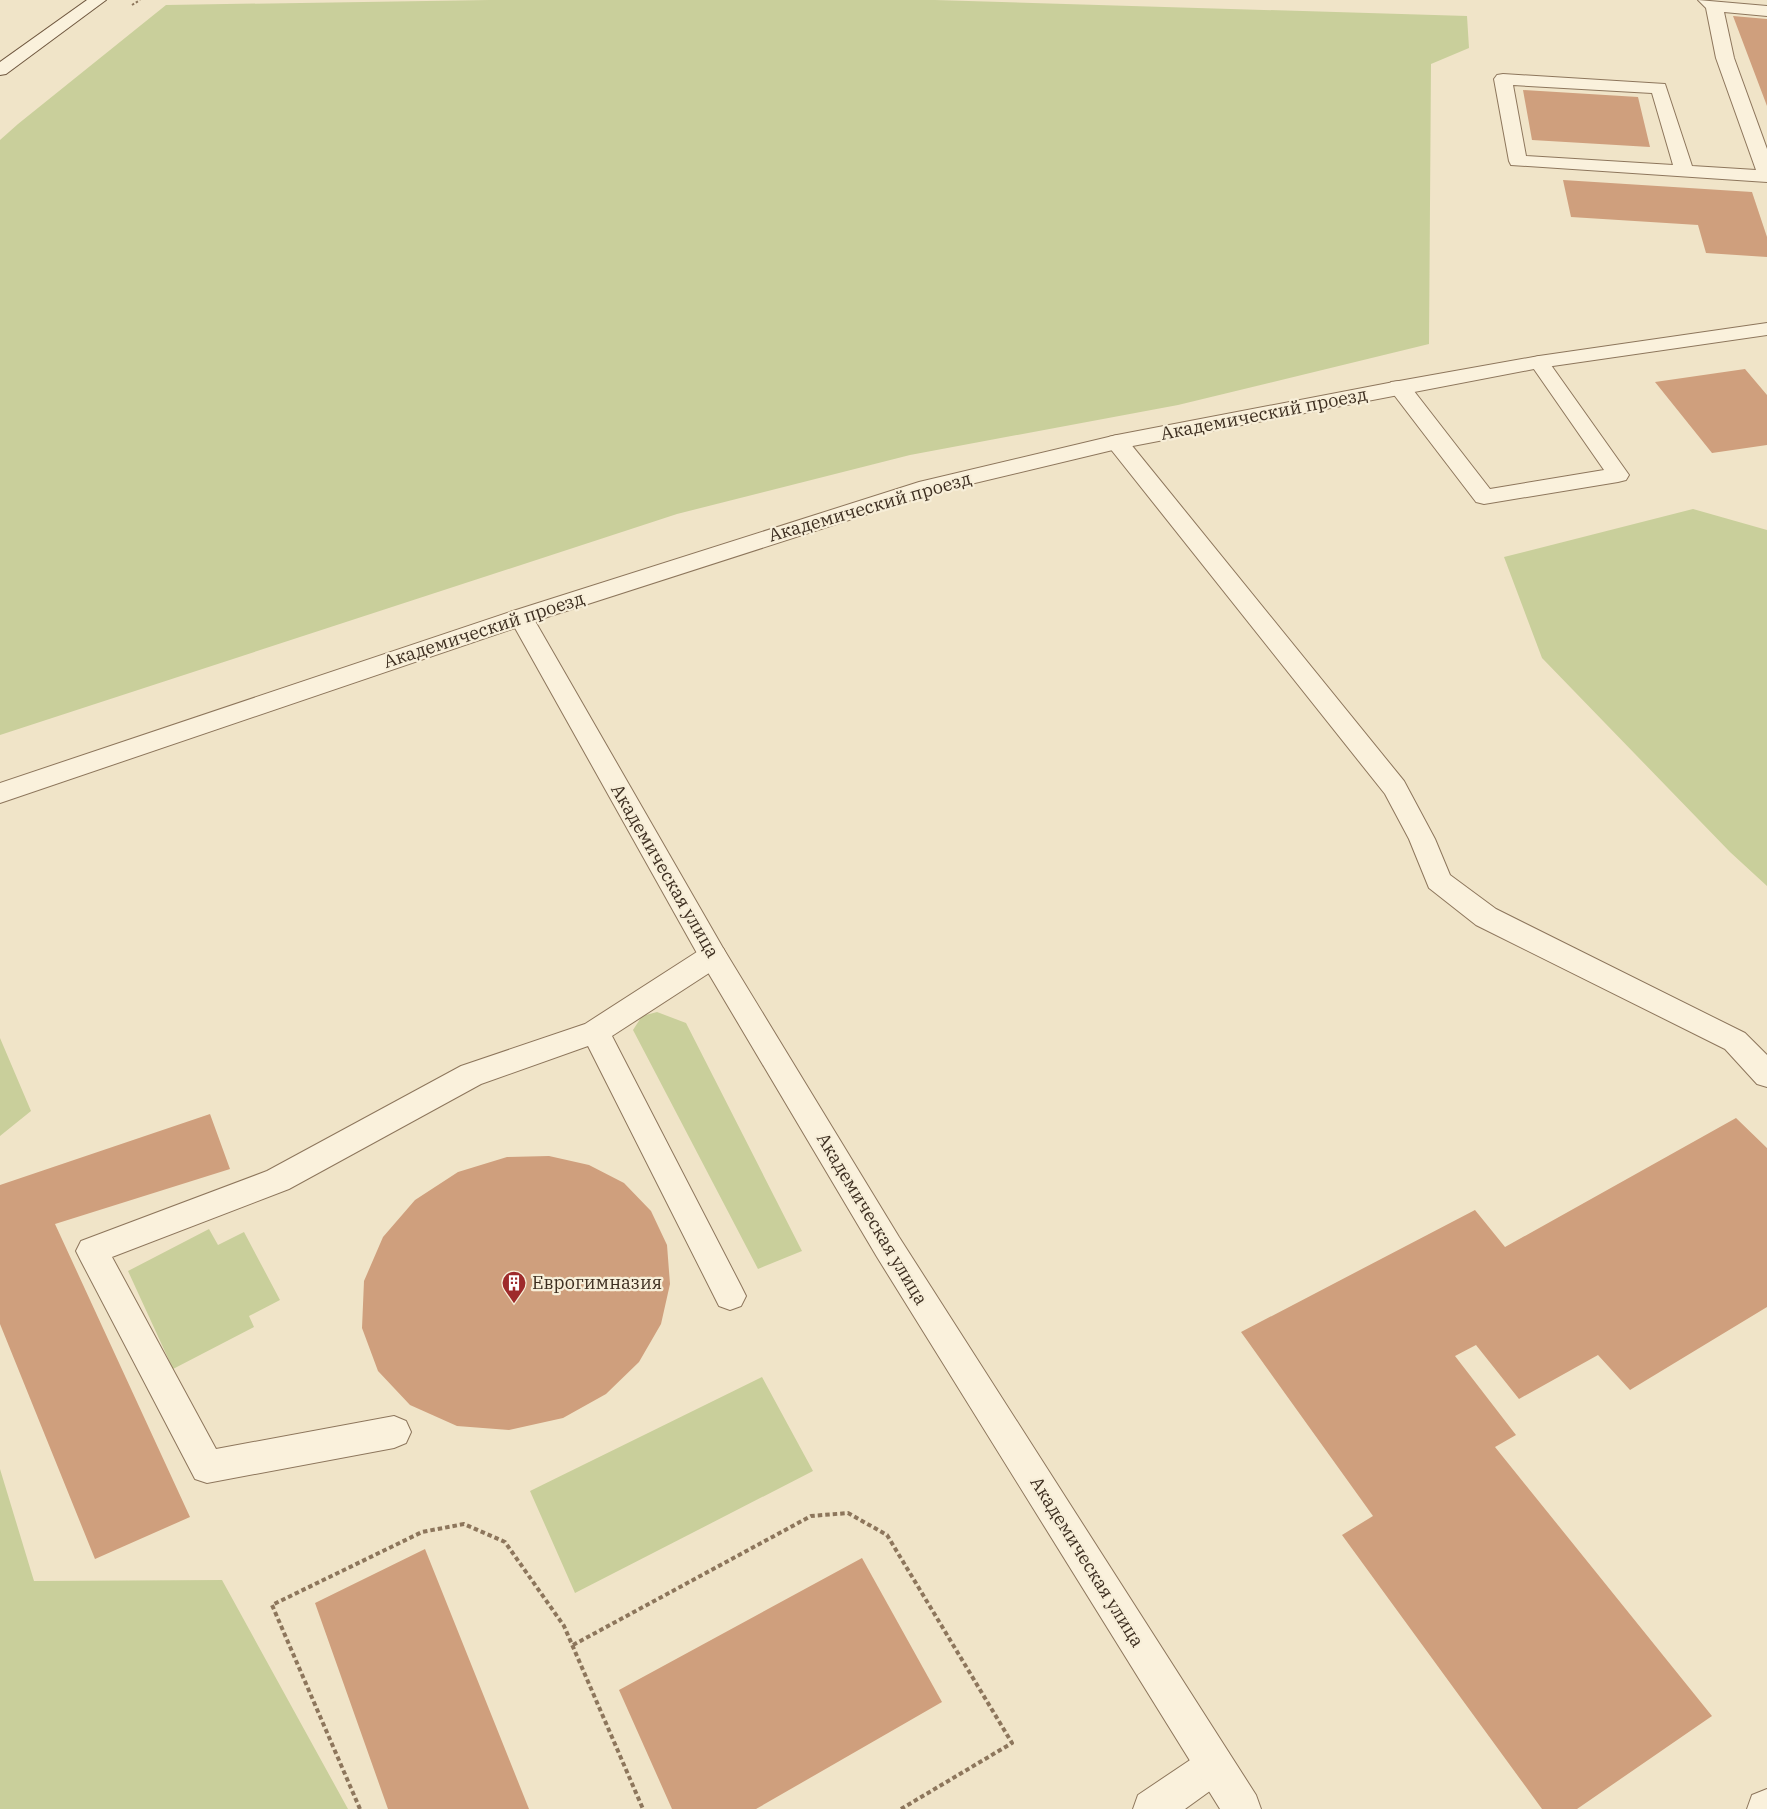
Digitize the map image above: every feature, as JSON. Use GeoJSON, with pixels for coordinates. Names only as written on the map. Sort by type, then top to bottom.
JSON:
{"type":"FeatureCollection","features":[{"type":"Feature","properties":{"kind":"street"},"geometry":{"type":"LineString","coordinates":[[0,70],[98,0]]}},
{"type":"Feature","properties":{"kind":"street"},"geometry":{"type":"LineString","coordinates":[[1684,170],[1659,88],[1503,79],[1518,161],[1767,175],[1726,58],[1710,3],[1767,11]]}},
{"type":"Feature","properties":{"kind":"street","name":"Академический проезд"},"geometry":{"type":"LineString","coordinates":[[0,792],[521,616],[927,488],[1117,442],[1399,388],[1539,362],[1767,329]]}},
{"type":"Feature","properties":{"kind":"street"},"geometry":{"type":"LineString","coordinates":[[1399,388],[1484,497],[1618,475],[1539,362]]}},
{"type":"Feature","properties":{"kind":"street"},"geometry":{"type":"LineString","coordinates":[[1117,442],[1395,788],[1422,839],[1439,881],[1486,917],[1735,1041],[1767,1075]]}},
{"type":"Feature","properties":{"kind":"street","name":"Академическая улица"},"geometry":{"type":"LineString","coordinates":[[521,616],[713,956],[888,1247],[1242,1809]]}},
{"type":"Feature","properties":{"kind":"street"},"geometry":{"type":"LineString","coordinates":[[394,1432],[206,1467],[92,1251],[278,1180],[471,1075],[596,1032],[713,956]]}},
{"type":"Feature","properties":{"kind":"street"},"geometry":{"type":"LineString","coordinates":[[596,1032],[730,1296]]}},
{"type":"Feature","properties":{"kind":"street"},"geometry":{"type":"LineString","coordinates":[[1152,1809],[1215,1765]]}},
{"type":"Feature","properties":{"kind":"path"},"geometry":{"type":"LineString","coordinates":[[573,1645],[811,1516],[848,1513],[887,1535],[1012,1742],[900,1809]]}},
{"type":"Feature","properties":{"kind":"path"},"geometry":{"type":"LineString","coordinates":[[360,1809],[272,1605],[422,1532],[464,1524],[505,1542],[564,1626],[643,1809]]}},
{"type":"Feature","properties":{"kind":"green space"},"geometry":{"type":"Polygon","coordinates":[[[489,0],[935,0],[1467,16],[1469,48],[1431,64],[1429,344],[1178,405],[910,455],[677,514],[0,735],[0,140],[166,5],[489,0]]]}},
{"type":"Feature","properties":{"kind":"green space"},"geometry":{"type":"Polygon","coordinates":[[[1693,509],[1767,530],[1767,886],[1730,852],[1542,658],[1504,557],[1693,509]]]}},
{"type":"Feature","properties":{"kind":"green space"},"geometry":{"type":"Polygon","coordinates":[[[657,1012],[686,1023],[802,1251],[758,1269],[633,1030],[642,1016],[657,1012]]]}},
{"type":"Feature","properties":{"kind":"green space"},"geometry":{"type":"Polygon","coordinates":[[[0,1038],[31,1111],[0,1136],[0,1038]]]}},
{"type":"Feature","properties":{"kind":"green space"},"geometry":{"type":"Polygon","coordinates":[[[209,1229],[218,1245],[244,1232],[280,1300],[249,1316],[254,1327],[173,1369],[128,1271],[209,1229]]]}},
{"type":"Feature","properties":{"kind":"green space"},"geometry":{"type":"Polygon","coordinates":[[[762,1377],[813,1471],[575,1593],[530,1491],[762,1377]]]}},
{"type":"Feature","properties":{"kind":"green space"},"geometry":{"type":"Polygon","coordinates":[[[0,1469],[34,1581],[222,1580],[348,1809],[0,1809],[0,1469]]]}},
{"type":"Feature","properties":{"kind":"building"},"geometry":{"type":"Polygon","coordinates":[[[1733,16],[1767,19],[1767,106],[1733,16]]]}},
{"type":"Feature","properties":{"kind":"building"},"geometry":{"type":"Polygon","coordinates":[[[1523,90],[1638,97],[1650,147],[1532,140],[1523,90]]]}},
{"type":"Feature","properties":{"kind":"building"},"geometry":{"type":"Polygon","coordinates":[[[1563,180],[1752,192],[1767,237],[1767,257],[1706,253],[1698,225],[1571,217],[1563,180]]]}},
{"type":"Feature","properties":{"kind":"building"},"geometry":{"type":"Polygon","coordinates":[[[1745,369],[1767,395],[1767,445],[1712,453],[1655,382],[1745,369]]]}},
{"type":"Feature","properties":{"kind":"building"},"geometry":{"type":"Polygon","coordinates":[[[210,1114],[230,1169],[55,1224],[190,1517],[95,1559],[0,1324],[0,1185],[210,1114]]]}},
{"type":"Feature","properties":{"kind":"building"},"geometry":{"type":"Polygon","coordinates":[[[1736,1118],[1767,1148],[1767,1307],[1630,1390],[1598,1355],[1519,1399],[1476,1345],[1455,1356],[1516,1435],[1495,1447],[1712,1716],[1577,1809],[1542,1809],[1342,1535],[1373,1516],[1241,1332],[1475,1210],[1505,1247],[1736,1118]]]}},
{"type":"Feature","properties":{"kind":"building","name":"Еврогимназия"},"geometry":{"type":"Polygon","coordinates":[[[549,1156],[589,1165],[624,1183],[651,1211],[667,1245],[670,1284],[661,1324],[639,1362],[606,1394],[563,1418],[509,1430],[457,1426],[410,1405],[378,1371],[362,1328],[364,1281],[383,1237],[415,1200],[458,1172],[507,1157],[549,1156]]]}},
{"type":"Feature","properties":{"kind":"building"},"geometry":{"type":"Polygon","coordinates":[[[425,1549],[529,1809],[388,1809],[315,1603],[425,1549]]]}},
{"type":"Feature","properties":{"kind":"building"},"geometry":{"type":"Polygon","coordinates":[[[862,1558],[942,1702],[756,1809],[672,1809],[619,1690],[862,1558]]]}},
{"type":"Feature","properties":{"kind":"place","name":"Еврогимназия"},"geometry":{"type":"Point","coordinates":[514,1304]}}]}
